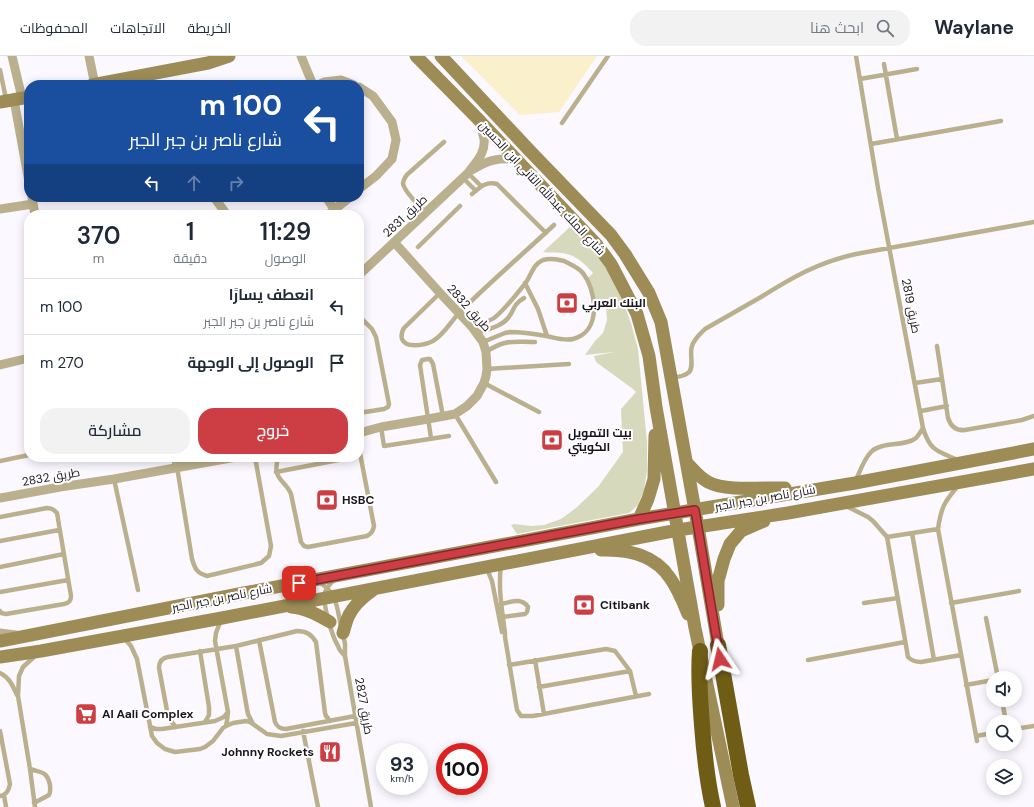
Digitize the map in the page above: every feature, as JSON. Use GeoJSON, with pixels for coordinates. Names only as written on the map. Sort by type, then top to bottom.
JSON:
{"type":"FeatureCollection","features":[{"type":"Feature","properties":{"kind":"highway"},"geometry":{"type":"LineString","coordinates":[[718,645],[748,807]]}},
{"type":"Feature","properties":{"kind":"highway"},"geometry":{"type":"LineString","coordinates":[[700,651],[699,681],[703,739],[713,807]]}},
{"type":"Feature","properties":{"kind":"main road"},"geometry":{"type":"LineString","coordinates":[[120,80],[208,63],[229,56]]}},
{"type":"Feature","properties":{"kind":"main road","name":"شارع الملك عبدالله الثاني ابن الحسين"},"geometry":{"type":"LineString","coordinates":[[416,56],[478,119],[515,160],[597,245],[617,274],[637,314],[648,356],[695,628],[733,807]]}},
{"type":"Feature","properties":{"kind":"main road","name":"شارع الملك عبدالله الثاني ابن الحسين"},"geometry":{"type":"LineString","coordinates":[[441,56],[611,235],[625,254],[649,293],[661,322],[718,645]]}},
{"type":"Feature","properties":{"kind":"main road"},"geometry":{"type":"LineString","coordinates":[[639,519],[648,499],[654,479],[656,407]]}},
{"type":"Feature","properties":{"kind":"main road","name":"شارع ناصر بن جبر الجبر"},"geometry":{"type":"LineString","coordinates":[[0,641],[639,519],[855,483],[1034,449]]}},
{"type":"Feature","properties":{"kind":"main road"},"geometry":{"type":"LineString","coordinates":[[686,462],[698,475],[709,482],[718,485],[748,489],[823,488]]}},
{"type":"Feature","properties":{"kind":"main road","name":"شارع ناصر بن جبر الجبر"},"geometry":{"type":"LineString","coordinates":[[0,657],[222,618],[284,606],[329,594],[374,589],[698,526],[788,513],[1033,470]]}},
{"type":"Feature","properties":{"kind":"main road"},"geometry":{"type":"LineString","coordinates":[[718,645],[718,582],[724,559],[730,544],[741,531],[766,520],[788,513]]}},
{"type":"Feature","properties":{"kind":"main road"},"geometry":{"type":"LineString","coordinates":[[558,553],[612,550],[635,553],[652,560],[660,566],[670,578],[695,628]]}},
{"type":"Feature","properties":{"kind":"main road"},"geometry":{"type":"LineString","coordinates":[[343,633],[349,615],[356,605],[364,596],[374,589]]}},
{"type":"Feature","properties":{"kind":"main road"},"geometry":{"type":"LineString","coordinates":[[284,606],[296,607],[308,611],[330,622]]}},
{"type":"Feature","properties":{"kind":"street"},"geometry":{"type":"LineString","coordinates":[[12,56],[14,100],[24,149]]}},
{"type":"Feature","properties":{"kind":"street"},"geometry":{"type":"LineString","coordinates":[[89,56],[93,80]]}},
{"type":"Feature","properties":{"kind":"street"},"geometry":{"type":"LineString","coordinates":[[301,56],[311,80]]}},
{"type":"Feature","properties":{"kind":"street"},"geometry":{"type":"LineString","coordinates":[[364,91],[373,96],[392,122],[396,140],[392,159],[376,176],[364,185]]}},
{"type":"Feature","properties":{"kind":"street","name":"طريق 2831"},"geometry":{"type":"LineString","coordinates":[[465,176],[484,149],[484,139],[478,119]]}},
{"type":"Feature","properties":{"kind":"street","name":"طريق 2831"},"geometry":{"type":"LineString","coordinates":[[364,270],[465,176],[481,164],[493,160],[515,160]]}},
{"type":"Feature","properties":{"kind":"street"},"geometry":{"type":"LineString","coordinates":[[0,209],[25,202]]}},
{"type":"Feature","properties":{"kind":"street"},"geometry":{"type":"LineString","coordinates":[[334,210],[344,202]]}},
{"type":"Feature","properties":{"kind":"street","name":"طريق 2832"},"geometry":{"type":"LineString","coordinates":[[364,432],[381,427],[428,420],[454,414],[467,406],[477,396],[484,383],[487,369],[486,352],[483,342],[459,313],[394,242]]}},
{"type":"Feature","properties":{"kind":"street"},"geometry":{"type":"LineString","coordinates":[[0,365],[24,359]]}},
{"type":"Feature","properties":{"kind":"street"},"geometry":{"type":"LineString","coordinates":[[176,462],[177,467]]}},
{"type":"Feature","properties":{"kind":"street","name":"طريق 2832"},"geometry":{"type":"LineString","coordinates":[[0,498],[204,462]]}},
{"type":"Feature","properties":{"kind":"street"},"geometry":{"type":"LineString","coordinates":[[0,633],[25,636]]}},
{"type":"Feature","properties":{"kind":"lane"},"geometry":{"type":"LineString","coordinates":[[562,123],[608,56]]}},
{"type":"Feature","properties":{"kind":"lane","name":"طريق 2819"},"geometry":{"type":"LineString","coordinates":[[856,56],[878,188],[923,428],[927,440],[933,448],[965,463]]}},
{"type":"Feature","properties":{"kind":"lane"},"geometry":{"type":"LineString","coordinates":[[884,64],[897,139]]}},
{"type":"Feature","properties":{"kind":"lane"},"geometry":{"type":"LineString","coordinates":[[860,79],[917,69]]}},
{"type":"Feature","properties":{"kind":"lane"},"geometry":{"type":"LineString","coordinates":[[0,70],[14,100]]}},
{"type":"Feature","properties":{"kind":"lane"},"geometry":{"type":"LineString","coordinates":[[871,144],[1001,121]]}},
{"type":"Feature","properties":{"kind":"lane"},"geometry":{"type":"LineString","coordinates":[[426,213],[404,186],[404,177],[444,142]]}},
{"type":"Feature","properties":{"kind":"lane"},"geometry":{"type":"LineString","coordinates":[[465,176],[481,186]]}},
{"type":"Feature","properties":{"kind":"lane"},"geometry":{"type":"LineString","coordinates":[[465,176],[474,192],[489,182],[497,184],[546,233]]}},
{"type":"Feature","properties":{"kind":"lane"},"geometry":{"type":"LineString","coordinates":[[418,247],[460,206]]}},
{"type":"Feature","properties":{"kind":"lane"},"geometry":{"type":"LineString","coordinates":[[671,378],[690,372],[692,367],[690,353],[691,348],[696,338],[705,329],[788,280],[814,267],[842,257],[1034,222]]}},
{"type":"Feature","properties":{"kind":"lane"},"geometry":{"type":"LineString","coordinates":[[440,293],[404,328],[401,338],[404,342],[409,345],[416,345],[431,342],[437,338],[459,313],[554,225]]}},
{"type":"Feature","properties":{"kind":"lane"},"geometry":{"type":"LineString","coordinates":[[474,330],[498,315],[541,261],[550,258],[559,259],[571,264],[582,272],[589,283],[595,309],[594,318],[586,332],[580,337],[564,340],[547,336],[510,332],[483,342]]}},
{"type":"Feature","properties":{"kind":"lane"},"geometry":{"type":"LineString","coordinates":[[525,283],[538,309],[547,336]]}},
{"type":"Feature","properties":{"kind":"lane"},"geometry":{"type":"LineString","coordinates":[[474,330],[500,325],[508,319],[517,303],[524,298]]}},
{"type":"Feature","properties":{"kind":"lane"},"geometry":{"type":"LineString","coordinates":[[364,321],[372,329],[376,337],[389,404],[386,408],[364,412]]}},
{"type":"Feature","properties":{"kind":"lane"},"geometry":{"type":"LineString","coordinates":[[486,352],[504,342],[535,342]]}},
{"type":"Feature","properties":{"kind":"lane"},"geometry":{"type":"LineString","coordinates":[[937,346],[946,406],[950,424],[954,428],[959,431],[1022,420],[1034,416]]}},
{"type":"Feature","properties":{"kind":"lane"},"geometry":{"type":"LineString","coordinates":[[431,438],[420,365],[422,360],[430,359],[433,364],[443,416]]}},
{"type":"Feature","properties":{"kind":"lane"},"geometry":{"type":"LineString","coordinates":[[487,369],[569,364]]}},
{"type":"Feature","properties":{"kind":"lane"},"geometry":{"type":"LineString","coordinates":[[915,383],[942,379]]}},
{"type":"Feature","properties":{"kind":"lane"},"geometry":{"type":"LineString","coordinates":[[484,383],[539,412]]}},
{"type":"Feature","properties":{"kind":"lane"},"geometry":{"type":"LineString","coordinates":[[921,411],[946,406]]}},
{"type":"Feature","properties":{"kind":"lane"},"geometry":{"type":"LineString","coordinates":[[454,414],[496,482]]}},
{"type":"Feature","properties":{"kind":"lane"},"geometry":{"type":"LineString","coordinates":[[381,427],[384,446],[449,436]]}},
{"type":"Feature","properties":{"kind":"lane"},"geometry":{"type":"LineString","coordinates":[[855,483],[871,451],[882,446],[913,440],[923,428]]}},
{"type":"Feature","properties":{"kind":"lane"},"geometry":{"type":"LineString","coordinates":[[0,461],[24,457]]}},
{"type":"Feature","properties":{"kind":"lane"},"geometry":{"type":"LineString","coordinates":[[177,467],[192,559],[195,568],[200,573],[207,576],[261,563],[269,556],[271,546],[255,462]]}},
{"type":"Feature","properties":{"kind":"lane"},"geometry":{"type":"LineString","coordinates":[[276,472],[328,462]]}},
{"type":"Feature","properties":{"kind":"lane"},"geometry":{"type":"LineString","coordinates":[[277,464],[276,472],[290,490],[301,542],[304,546],[308,547],[371,534],[374,526],[361,462]]}},
{"type":"Feature","properties":{"kind":"lane"},"geometry":{"type":"LineString","coordinates":[[114,479],[138,590]]}},
{"type":"Feature","properties":{"kind":"lane"},"geometry":{"type":"LineString","coordinates":[[960,483],[945,502],[938,529],[976,739],[986,735]]}},
{"type":"Feature","properties":{"kind":"lane"},"geometry":{"type":"LineString","coordinates":[[840,503],[868,517],[887,537],[908,657],[916,662],[961,655]]}},
{"type":"Feature","properties":{"kind":"lane"},"geometry":{"type":"LineString","coordinates":[[0,517],[47,508],[51,508],[56,513],[71,596],[71,600],[68,603],[6,614],[0,611]]}},
{"type":"Feature","properties":{"kind":"lane"},"geometry":{"type":"LineString","coordinates":[[887,537],[938,529]]}},
{"type":"Feature","properties":{"kind":"lane"},"geometry":{"type":"LineString","coordinates":[[0,541],[60,530]]}},
{"type":"Feature","properties":{"kind":"lane"},"geometry":{"type":"LineString","coordinates":[[912,533],[934,660]]}},
{"type":"Feature","properties":{"kind":"lane"},"geometry":{"type":"LineString","coordinates":[[0,567],[64,554]]}},
{"type":"Feature","properties":{"kind":"lane"},"geometry":{"type":"LineString","coordinates":[[501,564],[499,583],[505,637],[517,710],[522,716],[533,716],[649,694]]}},
{"type":"Feature","properties":{"kind":"lane"},"geometry":{"type":"LineString","coordinates":[[486,567],[492,581],[502,634],[505,637]]}},
{"type":"Feature","properties":{"kind":"lane"},"geometry":{"type":"LineString","coordinates":[[329,594],[338,576]]}},
{"type":"Feature","properties":{"kind":"lane"},"geometry":{"type":"LineString","coordinates":[[0,592],[68,580]]}},
{"type":"Feature","properties":{"kind":"lane"},"geometry":{"type":"LineString","coordinates":[[312,581],[323,584],[329,594]]}},
{"type":"Feature","properties":{"kind":"lane"},"geometry":{"type":"LineString","coordinates":[[951,603],[1019,591]]}},
{"type":"Feature","properties":{"kind":"lane","name":"طريق 2827"},"geometry":{"type":"LineString","coordinates":[[329,594],[330,622],[337,646],[345,656]]}},
{"type":"Feature","properties":{"kind":"lane","name":"طريق 2827"},"geometry":{"type":"LineString","coordinates":[[329,594],[343,633],[345,656],[356,723],[372,807]]}},
{"type":"Feature","properties":{"kind":"lane"},"geometry":{"type":"LineString","coordinates":[[864,604],[898,598]]}},
{"type":"Feature","properties":{"kind":"lane"},"geometry":{"type":"LineString","coordinates":[[501,604],[520,601],[524,602],[528,607],[525,614],[503,617]]}},
{"type":"Feature","properties":{"kind":"lane"},"geometry":{"type":"LineString","coordinates":[[222,618],[218,625],[215,641],[228,712],[226,726]]}},
{"type":"Feature","properties":{"kind":"lane"},"geometry":{"type":"LineString","coordinates":[[986,618],[997,671]]}},
{"type":"Feature","properties":{"kind":"lane"},"geometry":{"type":"LineString","coordinates":[[176,727],[170,720],[167,711],[159,671],[159,664],[165,657],[236,646],[297,631],[308,633],[316,642],[325,713],[330,721]]}},
{"type":"Feature","properties":{"kind":"lane"},"geometry":{"type":"LineString","coordinates":[[122,636],[131,646],[137,659],[152,736],[157,743],[165,749],[175,752],[200,749],[213,741],[226,726],[233,723],[246,722],[253,724],[272,735],[281,736],[356,723]]}},
{"type":"Feature","properties":{"kind":"lane"},"geometry":{"type":"LineString","coordinates":[[259,640],[276,725],[284,729],[355,716]]}},
{"type":"Feature","properties":{"kind":"lane"},"geometry":{"type":"LineString","coordinates":[[808,660],[905,642]]}},
{"type":"Feature","properties":{"kind":"lane"},"geometry":{"type":"LineString","coordinates":[[236,646],[248,714],[253,724]]}},
{"type":"Feature","properties":{"kind":"lane"},"geometry":{"type":"LineString","coordinates":[[509,665],[606,649],[615,651],[630,671],[636,696]]}},
{"type":"Feature","properties":{"kind":"lane"},"geometry":{"type":"LineString","coordinates":[[30,769],[48,776],[51,790],[49,795],[34,805],[30,769],[18,696],[19,676],[23,667],[41,651]]}},
{"type":"Feature","properties":{"kind":"lane"},"geometry":{"type":"LineString","coordinates":[[200,651],[210,706],[209,715],[205,722]]}},
{"type":"Feature","properties":{"kind":"lane"},"geometry":{"type":"LineString","coordinates":[[535,660],[544,714]]}},
{"type":"Feature","properties":{"kind":"lane"},"geometry":{"type":"LineString","coordinates":[[539,687],[630,671]]}},
{"type":"Feature","properties":{"kind":"lane"},"geometry":{"type":"LineString","coordinates":[[0,672],[8,678],[18,696]]}},
{"type":"Feature","properties":{"kind":"lane"},"geometry":{"type":"LineString","coordinates":[[966,685],[986,681]]}},
{"type":"Feature","properties":{"kind":"lane"},"geometry":{"type":"LineString","coordinates":[[150,727],[159,730],[218,720],[224,717],[228,712]]}},
{"type":"Feature","properties":{"kind":"lane"},"geometry":{"type":"LineString","coordinates":[[302,726],[318,807]]}},
{"type":"Feature","properties":{"kind":"lane"},"geometry":{"type":"LineString","coordinates":[[1022,728],[1034,726]]}},
{"type":"Feature","properties":{"kind":"lane"},"geometry":{"type":"LineString","coordinates":[[0,731],[10,784],[9,788],[2,795],[6,807]]}},
{"type":"Feature","properties":{"kind":"green space"},"geometry":{"type":"Polygon","coordinates":[[[571,226],[602,261],[617,286],[631,323],[638,349],[647,442],[647,471],[644,490],[638,505],[629,513],[517,534],[511,525],[544,525],[561,519],[576,508],[598,487],[623,452],[621,409],[636,392],[596,362],[594,356],[614,352],[585,355],[603,333],[607,320],[606,305],[596,307],[587,279],[593,273],[583,263],[567,254],[543,252],[571,226]]]}},
{"type":"Feature","properties":{"kind":"sand"},"geometry":{"type":"Polygon","coordinates":[[[461,56],[597,56],[559,112],[520,115],[461,56]]]}},
{"type":"Feature","properties":{"kind":"place","name":"البنك العربي"},"geometry":{"type":"Point","coordinates":[567,303]}},
{"type":"Feature","properties":{"kind":"place","name":"بيت التمويل الكويتي"},"geometry":{"type":"Point","coordinates":[552,440]}},
{"type":"Feature","properties":{"kind":"place","name":"HSBC"},"geometry":{"type":"Point","coordinates":[327,500]}},
{"type":"Feature","properties":{"kind":"place","name":"Citibank"},"geometry":{"type":"Point","coordinates":[584,605]}},
{"type":"Feature","properties":{"kind":"place","name":"Al Aali Complex"},"geometry":{"type":"Point","coordinates":[86,714]}},
{"type":"Feature","properties":{"kind":"place","name":"Johnny Rockets"},"geometry":{"type":"Point","coordinates":[330,752]}},
{"type":"Feature","properties":{"kind":"route"},"geometry":{"type":"LineString","coordinates":[[299,583],[639,519],[695,510],[720,659]]}}]}
